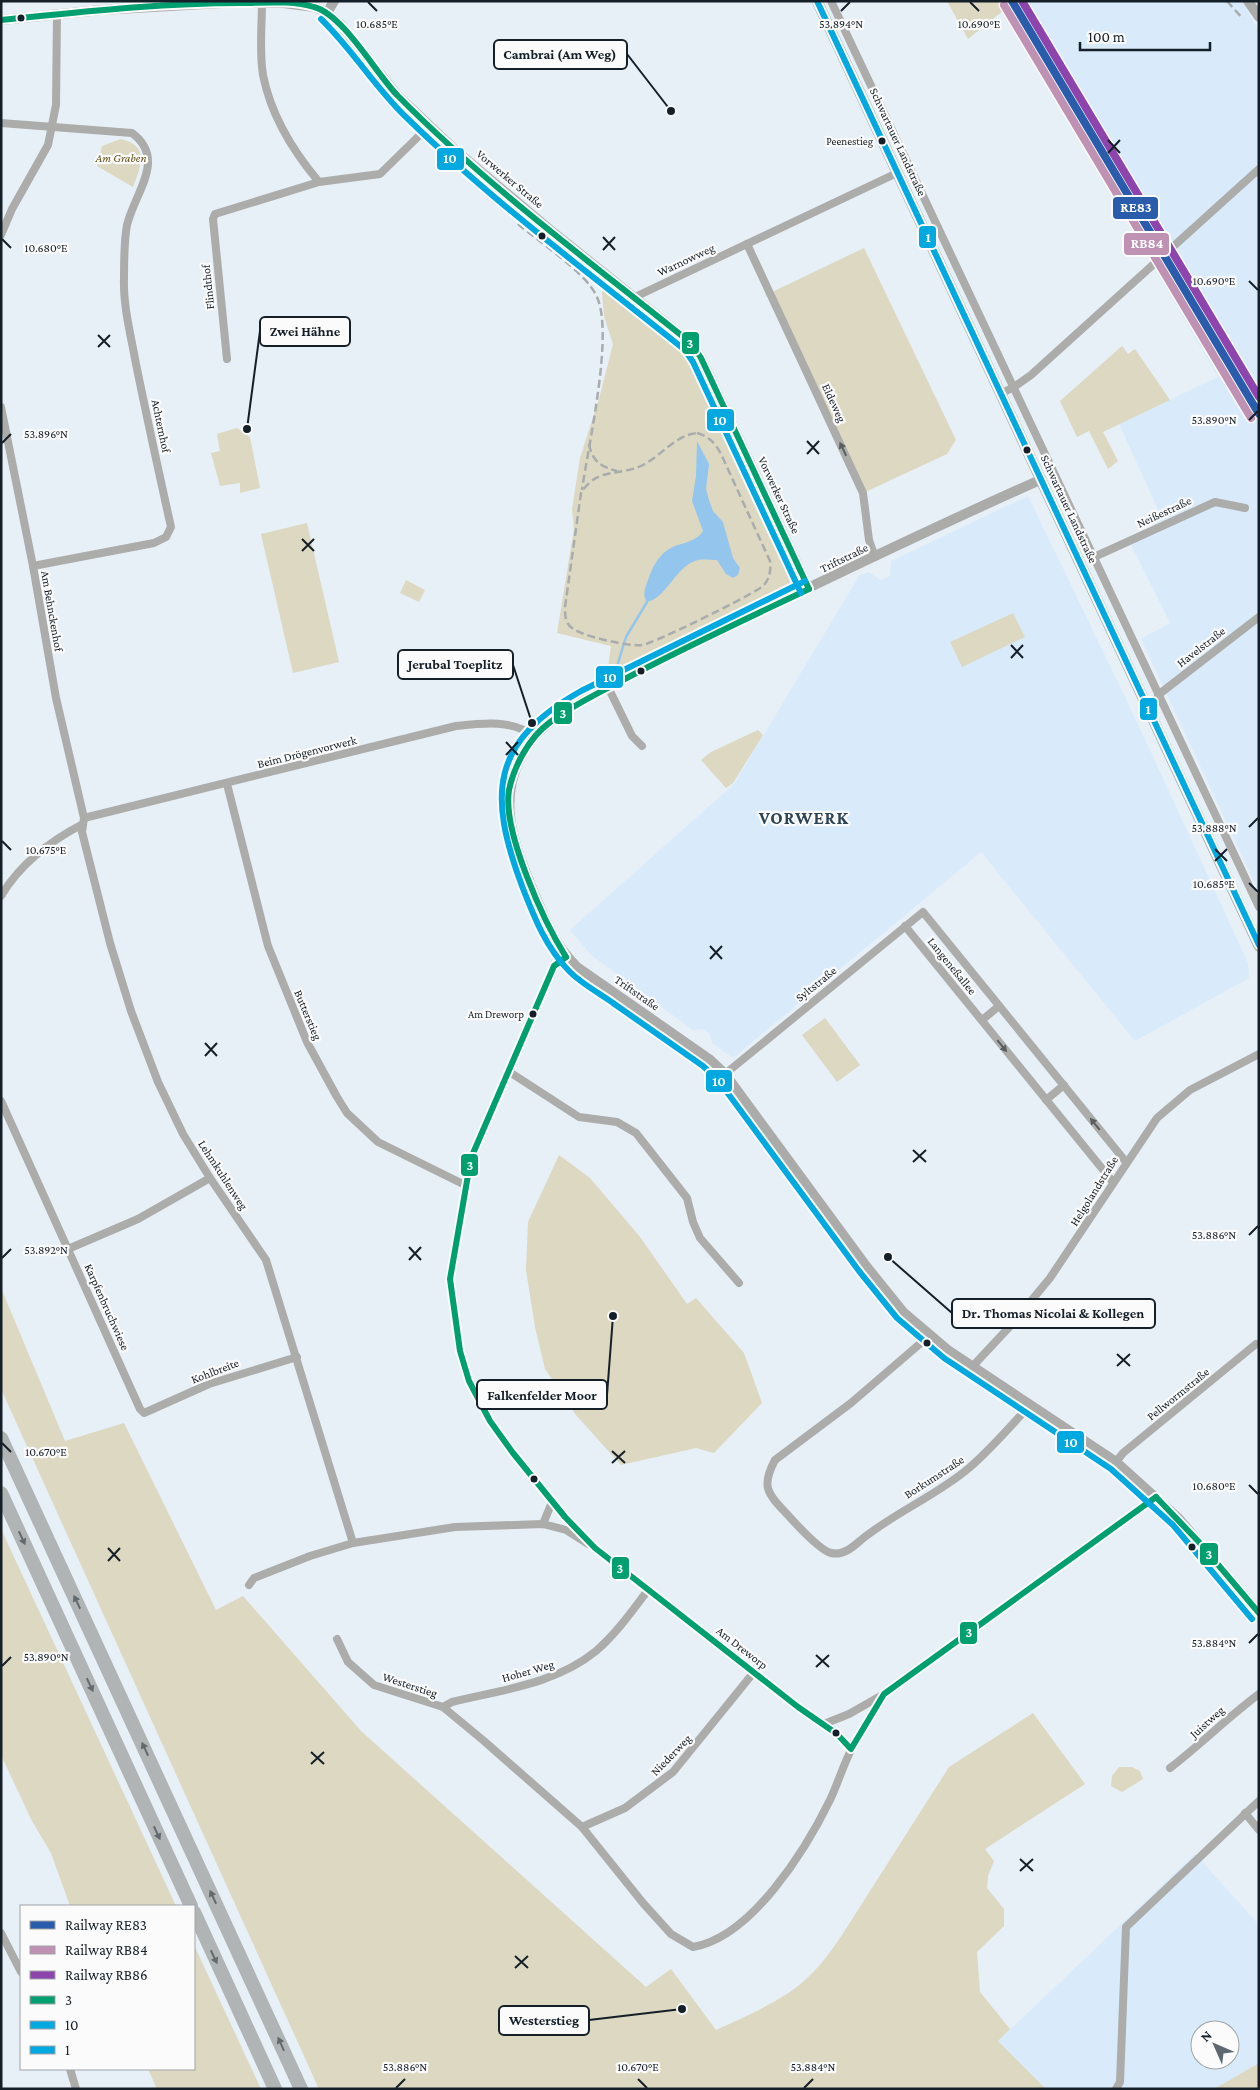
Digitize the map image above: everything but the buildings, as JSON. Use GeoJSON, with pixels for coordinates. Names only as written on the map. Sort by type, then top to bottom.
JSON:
{"type":"FeatureCollection","features":[{"type":"Feature","properties":{"kind":"highway"},"geometry":{"type":"LineString","coordinates":[[1,1438],[301,2089]]}},
{"type":"Feature","properties":{"kind":"highway"},"geometry":{"type":"LineString","coordinates":[[1,1493],[191,1905]]}},
{"type":"Feature","properties":{"kind":"highway"},"geometry":{"type":"LineString","coordinates":[[195,1914],[275,2089]]}},
{"type":"Feature","properties":{"kind":"main road","name":"Schwartauer Landstraße"},"geometry":{"type":"LineString","coordinates":[[817,1],[1259,946]]}},
{"type":"Feature","properties":{"kind":"street"},"geometry":{"type":"LineString","coordinates":[[326,13],[334,1]]}},
{"type":"Feature","properties":{"kind":"street","name":"Schwartauer Landstraße"},"geometry":{"type":"LineString","coordinates":[[831,1],[1259,906]]}},
{"type":"Feature","properties":{"kind":"street"},"geometry":{"type":"LineString","coordinates":[[1248,1],[1259,17]]}},
{"type":"Feature","properties":{"kind":"street"},"geometry":{"type":"LineString","coordinates":[[262,2],[263,73],[270,102],[283,132],[300,160],[319,182],[380,174],[429,126]]}},
{"type":"Feature","properties":{"kind":"street","name":"Vorwerker Straße"},"geometry":{"type":"LineString","coordinates":[[1,20],[130,8],[262,2],[305,4],[326,13],[340,24],[397,95],[429,126],[506,193],[692,344],[701,358],[809,589]]}},
{"type":"Feature","properties":{"kind":"street"},"geometry":{"type":"LineString","coordinates":[[1,235],[12,208],[48,145],[53,127],[56,105],[57,14]]}},
{"type":"Feature","properties":{"kind":"street"},"geometry":{"type":"LineString","coordinates":[[1,123],[53,127]]}},
{"type":"Feature","properties":{"kind":"street","name":"Achternhof"},"geometry":{"type":"LineString","coordinates":[[33,566],[154,543],[166,537],[172,527],[146,416],[123,291],[127,228],[132,206],[143,185],[149,165],[147,148],[143,141],[132,133],[53,127]]}},
{"type":"Feature","properties":{"kind":"street"},"geometry":{"type":"LineString","coordinates":[[1000,394],[1031,375],[1259,169]]}},
{"type":"Feature","properties":{"kind":"street","name":"Warnowweg"},"geometry":{"type":"LineString","coordinates":[[635,297],[897,173]]}},
{"type":"Feature","properties":{"kind":"street","name":"Flindthof"},"geometry":{"type":"LineString","coordinates":[[226,359],[213,219],[216,214],[319,182]]}},
{"type":"Feature","properties":{"kind":"street","name":"Eldeweg"},"geometry":{"type":"LineString","coordinates":[[748,244],[863,493],[869,540],[875,557]]}},
{"type":"Feature","properties":{"kind":"street","name":"Am Behnckenhof"},"geometry":{"type":"LineString","coordinates":[[1,407],[33,566],[56,698],[84,821]]}},
{"type":"Feature","properties":{"kind":"street","name":"Triftstraße"},"geometry":{"type":"LineString","coordinates":[[1040,480],[809,589],[608,687],[566,710],[535,737],[514,771],[509,792],[513,840],[552,936],[566,956],[577,968],[709,1059],[724,1074],[866,1266],[903,1312],[929,1336],[972,1367],[1116,1462],[1156,1497],[1198,1541],[1259,1614]]}},
{"type":"Feature","properties":{"kind":"street","name":"Neißestraße"},"geometry":{"type":"LineString","coordinates":[[1094,557],[1215,502],[1246,508]]}},
{"type":"Feature","properties":{"kind":"street","name":"Havelstraße"},"geometry":{"type":"LineString","coordinates":[[1158,695],[1259,617]]}},
{"type":"Feature","properties":{"kind":"street"},"geometry":{"type":"LineString","coordinates":[[608,687],[632,736],[642,746]]}},
{"type":"Feature","properties":{"kind":"street","name":"Beim Drögenvorwerk"},"geometry":{"type":"LineString","coordinates":[[84,821],[456,726],[496,723],[516,726],[535,737]]}},
{"type":"Feature","properties":{"kind":"street","name":"Butterstieg"},"geometry":{"type":"LineString","coordinates":[[227,784],[268,946],[307,1042],[333,1090],[347,1113],[378,1142],[465,1185]]}},
{"type":"Feature","properties":{"kind":"street"},"geometry":{"type":"LineString","coordinates":[[1,896],[26,863],[41,850],[84,821]]}},
{"type":"Feature","properties":{"kind":"street","name":"Lehmkuhlenweg"},"geometry":{"type":"LineString","coordinates":[[84,821],[82,832],[108,933],[131,1011],[158,1082],[183,1134],[210,1178],[266,1260],[353,1543]]}},
{"type":"Feature","properties":{"kind":"street","name":"Syltstraße"},"geometry":{"type":"LineString","coordinates":[[724,1074],[923,912]]}},
{"type":"Feature","properties":{"kind":"street","name":"Langeneßallee"},"geometry":{"type":"LineString","coordinates":[[923,912],[1126,1162]]}},
{"type":"Feature","properties":{"kind":"street","name":"Langeneßallee"},"geometry":{"type":"LineString","coordinates":[[906,926],[1113,1182]]}},
{"type":"Feature","properties":{"kind":"street","name":"Am Dreworp"},"geometry":{"type":"LineString","coordinates":[[566,956],[554,966],[471,1158],[450,1278],[460,1351],[469,1382],[490,1422],[552,1502],[595,1548],[837,1734],[851,1750]]}},
{"type":"Feature","properties":{"kind":"street"},"geometry":{"type":"LineString","coordinates":[[982,1020],[999,1006]]}},
{"type":"Feature","properties":{"kind":"street","name":"Helgolandstraße"},"geometry":{"type":"LineString","coordinates":[[972,1367],[1013,1323],[1050,1278],[1157,1118],[1173,1102],[1209,1079],[1259,1054]]}},
{"type":"Feature","properties":{"kind":"street"},"geometry":{"type":"LineString","coordinates":[[508,1071],[579,1117],[617,1122],[636,1133],[687,1198],[693,1222],[700,1238],[740,1283]]}},
{"type":"Feature","properties":{"kind":"street"},"geometry":{"type":"LineString","coordinates":[[1046,1100],[1064,1085]]}},
{"type":"Feature","properties":{"kind":"street","name":"Karpfenbruchwiese"},"geometry":{"type":"LineString","coordinates":[[1,1101],[140,1409],[144,1412]]}},
{"type":"Feature","properties":{"kind":"street"},"geometry":{"type":"LineString","coordinates":[[68,1249],[138,1219],[210,1178]]}},
{"type":"Feature","properties":{"kind":"street","name":"Borkumstraße"},"geometry":{"type":"LineString","coordinates":[[929,1336],[851,1403],[775,1460],[770,1470],[767,1484],[769,1494],[826,1550],[839,1553],[849,1550],[874,1530],[967,1470],[1002,1437],[1030,1405]]}},
{"type":"Feature","properties":{"kind":"street","name":"Pellwormstraße"},"geometry":{"type":"LineString","coordinates":[[1116,1462],[1123,1453],[1256,1344]]}},
{"type":"Feature","properties":{"kind":"street","name":"Kohlbreite"},"geometry":{"type":"LineString","coordinates":[[144,1412],[209,1384],[297,1357]]}},
{"type":"Feature","properties":{"kind":"street"},"geometry":{"type":"LineString","coordinates":[[824,1724],[849,1714],[884,1694],[1156,1497]]}},
{"type":"Feature","properties":{"kind":"street"},"geometry":{"type":"LineString","coordinates":[[543,1524],[552,1502]]}},
{"type":"Feature","properties":{"kind":"street"},"geometry":{"type":"LineString","coordinates":[[249,1585],[254,1578],[310,1556],[353,1543],[455,1527],[543,1524],[566,1530],[595,1548]]}},
{"type":"Feature","properties":{"kind":"street","name":"Hoher Weg"},"geometry":{"type":"LineString","coordinates":[[442,1707],[452,1702],[557,1676],[579,1664],[597,1651],[615,1632],[648,1590]]}},
{"type":"Feature","properties":{"kind":"street","name":"Westerstieg"},"geometry":{"type":"LineString","coordinates":[[337,1639],[348,1662],[374,1685],[442,1707],[582,1827],[643,1903],[671,1934],[693,1947],[716,1939],[736,1925],[757,1908],[785,1875],[808,1842],[831,1799],[851,1750]]}},
{"type":"Feature","properties":{"kind":"street","name":"Niederweg"},"geometry":{"type":"LineString","coordinates":[[582,1827],[625,1808],[673,1772],[754,1672]]}},
{"type":"Feature","properties":{"kind":"street"},"geometry":{"type":"LineString","coordinates":[[851,1750],[884,1694]]}},
{"type":"Feature","properties":{"kind":"street","name":"Juistweg"},"geometry":{"type":"LineString","coordinates":[[1170,1768],[1223,1721],[1259,1694]]}},
{"type":"Feature","properties":{"kind":"street"},"geometry":{"type":"LineString","coordinates":[[1116,2089],[1120,2082],[1126,1927],[1259,1802]]}},
{"type":"Feature","properties":{"kind":"street"},"geometry":{"type":"LineString","coordinates":[[1245,1814],[1259,1830]]}},
{"type":"Feature","properties":{"kind":"street"},"geometry":{"type":"LineString","coordinates":[[1,1933],[20,1970]]}},
{"type":"Feature","properties":{"kind":"street"},"geometry":{"type":"LineString","coordinates":[[70,2070],[76,2089]]}},
{"type":"Feature","properties":{"kind":"shaded area"},"geometry":{"type":"Polygon","coordinates":[[[999,1],[1243,1],[1259,32],[1259,892],[1141,639],[1170,623],[1131,545],[1162,518],[1119,424],[1218,377],[999,1]]]}},
{"type":"Feature","properties":{"kind":"shaded area"},"geometry":{"type":"Polygon","coordinates":[[[1028,496],[1137,722],[1248,963],[1249,978],[1135,1041],[981,852],[733,1058],[712,1043],[710,1034],[703,1029],[693,1030],[591,955],[570,930],[734,784],[859,576],[869,572],[880,580],[890,576],[891,561],[1028,496]]]}},
{"type":"Feature","properties":{"kind":"shaded area"},"geometry":{"type":"Polygon","coordinates":[[[1195,1854],[1259,1925],[1259,2063],[1214,2089],[1046,2089],[998,2041],[1195,1854]]]}},
{"type":"Feature","properties":{"kind":"green space"},"geometry":{"type":"Polygon","coordinates":[[[947,1],[999,1],[1004,10],[968,39],[947,1]]]}},
{"type":"Feature","properties":{"kind":"green space","name":"Am Graben"},"geometry":{"type":"Polygon","coordinates":[[[121,139],[136,146],[140,152],[139,172],[133,187],[97,166],[102,146],[121,139]]]}},
{"type":"Feature","properties":{"kind":"green space"},"geometry":{"type":"Polygon","coordinates":[[[864,248],[956,440],[947,454],[863,493],[770,293],[864,248]]]}},
{"type":"Feature","properties":{"kind":"green space"},"geometry":{"type":"Polygon","coordinates":[[[601,281],[691,356],[791,577],[788,587],[610,675],[608,668],[611,646],[557,633],[574,529],[572,509],[580,458],[599,399],[613,344],[604,316],[601,281]]]}},
{"type":"Feature","properties":{"kind":"green space"},"geometry":{"type":"Polygon","coordinates":[[[1122,346],[1128,354],[1135,349],[1170,400],[1103,432],[1118,461],[1108,469],[1089,431],[1077,437],[1060,401],[1122,346]]]}},
{"type":"Feature","properties":{"kind":"green space"},"geometry":{"type":"Polygon","coordinates":[[[237,428],[250,437],[260,488],[240,493],[240,483],[220,486],[211,453],[220,451],[217,434],[237,428]]]}},
{"type":"Feature","properties":{"kind":"green space"},"geometry":{"type":"Polygon","coordinates":[[[307,523],[339,662],[293,673],[261,534],[307,523]]]}},
{"type":"Feature","properties":{"kind":"green space"},"geometry":{"type":"Polygon","coordinates":[[[406,580],[425,590],[419,602],[400,593],[406,580]]]}},
{"type":"Feature","properties":{"kind":"green space"},"geometry":{"type":"Polygon","coordinates":[[[1013,613],[1025,637],[962,667],[950,642],[1013,613]]]}},
{"type":"Feature","properties":{"kind":"green space"},"geometry":{"type":"Polygon","coordinates":[[[758,730],[763,735],[733,783],[726,788],[701,760],[711,752],[758,730]]]}},
{"type":"Feature","properties":{"kind":"green space"},"geometry":{"type":"Polygon","coordinates":[[[825,1018],[860,1065],[837,1082],[802,1035],[825,1018]]]}},
{"type":"Feature","properties":{"kind":"green space"},"geometry":{"type":"Polygon","coordinates":[[[559,1155],[590,1178],[640,1237],[687,1304],[696,1298],[744,1353],[762,1403],[714,1453],[696,1448],[621,1465],[576,1415],[545,1369],[535,1327],[526,1270],[528,1222],[559,1155]]]}},
{"type":"Feature","properties":{"kind":"green space"},"geometry":{"type":"Polygon","coordinates":[[[1,1288],[65,1441],[124,1423],[216,1610],[243,1596],[361,1731],[646,1987],[671,1969],[716,2030],[774,2002],[796,1988],[810,1975],[825,1959],[842,1935],[949,1767],[1033,1713],[1085,1784],[985,1849],[994,1861],[988,1876],[987,1888],[1004,1909],[1004,1926],[977,1952],[980,1992],[1010,2029],[998,2041],[1046,2089],[319,2089],[1,1389],[1,1288]]]}},
{"type":"Feature","properties":{"kind":"green space"},"geometry":{"type":"Polygon","coordinates":[[[1,1529],[176,1905],[70,1905],[51,1853],[32,1821],[1,1755],[1,1529]]]}},
{"type":"Feature","properties":{"kind":"green space"},"geometry":{"type":"Polygon","coordinates":[[[1119,1767],[1132,1767],[1140,1771],[1143,1779],[1122,1792],[1111,1786],[1112,1776],[1119,1767]]]}},
{"type":"Feature","properties":{"kind":"green space"},"geometry":{"type":"Polygon","coordinates":[[[195,1947],[261,2089],[157,2089],[148,2070],[195,2070],[195,1947]]]}},
{"type":"Feature","properties":{"kind":"green space"},"geometry":{"type":"Polygon","coordinates":[[[1259,2063],[1259,2089],[1214,2089],[1259,2063]]]}},
{"type":"Feature","properties":{"kind":"water"},"geometry":{"type":"Polygon","coordinates":[[[697,441],[709,464],[706,489],[709,500],[713,511],[723,522],[733,558],[740,568],[738,575],[733,578],[726,574],[717,560],[698,560],[690,563],[677,574],[660,594],[647,602],[644,594],[645,589],[660,556],[673,547],[693,540],[703,531],[692,501],[696,476],[697,441]]]}},
{"type":"Feature","properties":{"kind":"waterway"},"geometry":{"type":"LineString","coordinates":[[618,663],[626,637],[647,602]]}},
{"type":"Feature","properties":{"kind":"railway"},"geometry":{"type":"LineString","coordinates":[[1227,1],[1243,19]]}},
{"type":"Feature","properties":{"kind":"railway"},"geometry":{"type":"LineString","coordinates":[[518,224],[582,277],[596,295],[601,312],[603,334],[602,361],[582,490]]}},
{"type":"Feature","properties":{"kind":"railway"},"geometry":{"type":"LineString","coordinates":[[697,433],[709,439],[721,454],[770,561],[767,580],[756,591],[665,636],[642,645],[606,640],[572,628],[565,616],[565,607],[581,493],[594,479],[602,475],[626,471],[643,465],[682,437],[697,433]]}},
{"type":"Feature","properties":{"kind":"railway"},"geometry":{"type":"LineString","coordinates":[[589,444],[592,455],[598,462],[617,471]]}},
{"type":"Feature","properties":{"kind":"rail line","name":"RE83"},"geometry":{"type":"LineString","coordinates":[[1012,1],[1259,414]]}},
{"type":"Feature","properties":{"kind":"rail line","name":"RB86"},"geometry":{"type":"LineString","coordinates":[[1022,1],[1259,397]]}},
{"type":"Feature","properties":{"kind":"rail line","name":"RB84"},"geometry":{"type":"LineString","coordinates":[[1004,5],[1251,418]]}},
{"type":"Feature","properties":{"kind":"transit line","name":"1"},"geometry":{"type":"LineString","coordinates":[[817,1],[1259,945]]}},
{"type":"Feature","properties":{"kind":"transit line","name":"3"},"geometry":{"type":"LineString","coordinates":[[1,20],[121,8],[210,3],[287,3],[314,7],[325,12],[348,33],[389,86],[432,130],[504,193],[692,344],[701,358],[809,589]]}},
{"type":"Feature","properties":{"kind":"transit line","name":"10"},"geometry":{"type":"LineString","coordinates":[[321,19],[344,43],[396,107],[441,150],[544,238],[685,350],[693,362],[801,593]]}},
{"type":"Feature","properties":{"kind":"transit line","name":"10"},"geometry":{"type":"LineString","coordinates":[[805,581],[581,691],[551,710],[529,730],[513,751],[505,774],[502,798],[504,824],[511,854],[531,909],[554,953],[575,976],[703,1066],[718,1080],[859,1271],[897,1318],[944,1358],[1111,1469],[1173,1525],[1252,1619]]}},
{"type":"Feature","properties":{"kind":"transit line","name":"3"},"geometry":{"type":"LineString","coordinates":[[566,957],[536,900],[518,852],[512,828],[509,790],[523,753],[542,729],[584,700],[809,589]]}},
{"type":"Feature","properties":{"kind":"transit line","name":"3"},"geometry":{"type":"LineString","coordinates":[[566,957],[554,966],[471,1158],[450,1279],[460,1351],[469,1381],[490,1421],[513,1453],[565,1517],[595,1548],[798,1707],[837,1734],[851,1749],[884,1694],[1156,1497]]}},
{"type":"Feature","properties":{"kind":"transit line","name":"3"},"geometry":{"type":"LineString","coordinates":[[1156,1497],[1198,1541],[1259,1613]]}},
{"type":"Feature","properties":{"kind":"place","name":"Cambrai (Am Weg)"},"geometry":{"type":"Point","coordinates":[671,111]}},
{"type":"Feature","properties":{"kind":"place","name":"Peenestieg"},"geometry":{"type":"Point","coordinates":[882,141]}},
{"type":"Feature","properties":{"kind":"place","name":"Zwei Hähne"},"geometry":{"type":"Point","coordinates":[247,429]}},
{"type":"Feature","properties":{"kind":"place","name":"Jerubal Toeplitz"},"geometry":{"type":"Point","coordinates":[532,723]}},
{"type":"Feature","properties":{"kind":"place","name":"Am Dreworp"},"geometry":{"type":"Point","coordinates":[533,1014]}},
{"type":"Feature","properties":{"kind":"place","name":"Dr. Thomas Nicolai & Kollegen"},"geometry":{"type":"Point","coordinates":[888,1257]}},
{"type":"Feature","properties":{"kind":"place","name":"Falkenfelder Moor"},"geometry":{"type":"Point","coordinates":[613,1316]}},
{"type":"Feature","properties":{"kind":"place","name":"Westerstieg"},"geometry":{"type":"Point","coordinates":[682,2009]}},
{"type":"Feature","properties":{"kind":"district","name":"VORWERK"},"geometry":{"type":"Point","coordinates":[804,818]}}]}
